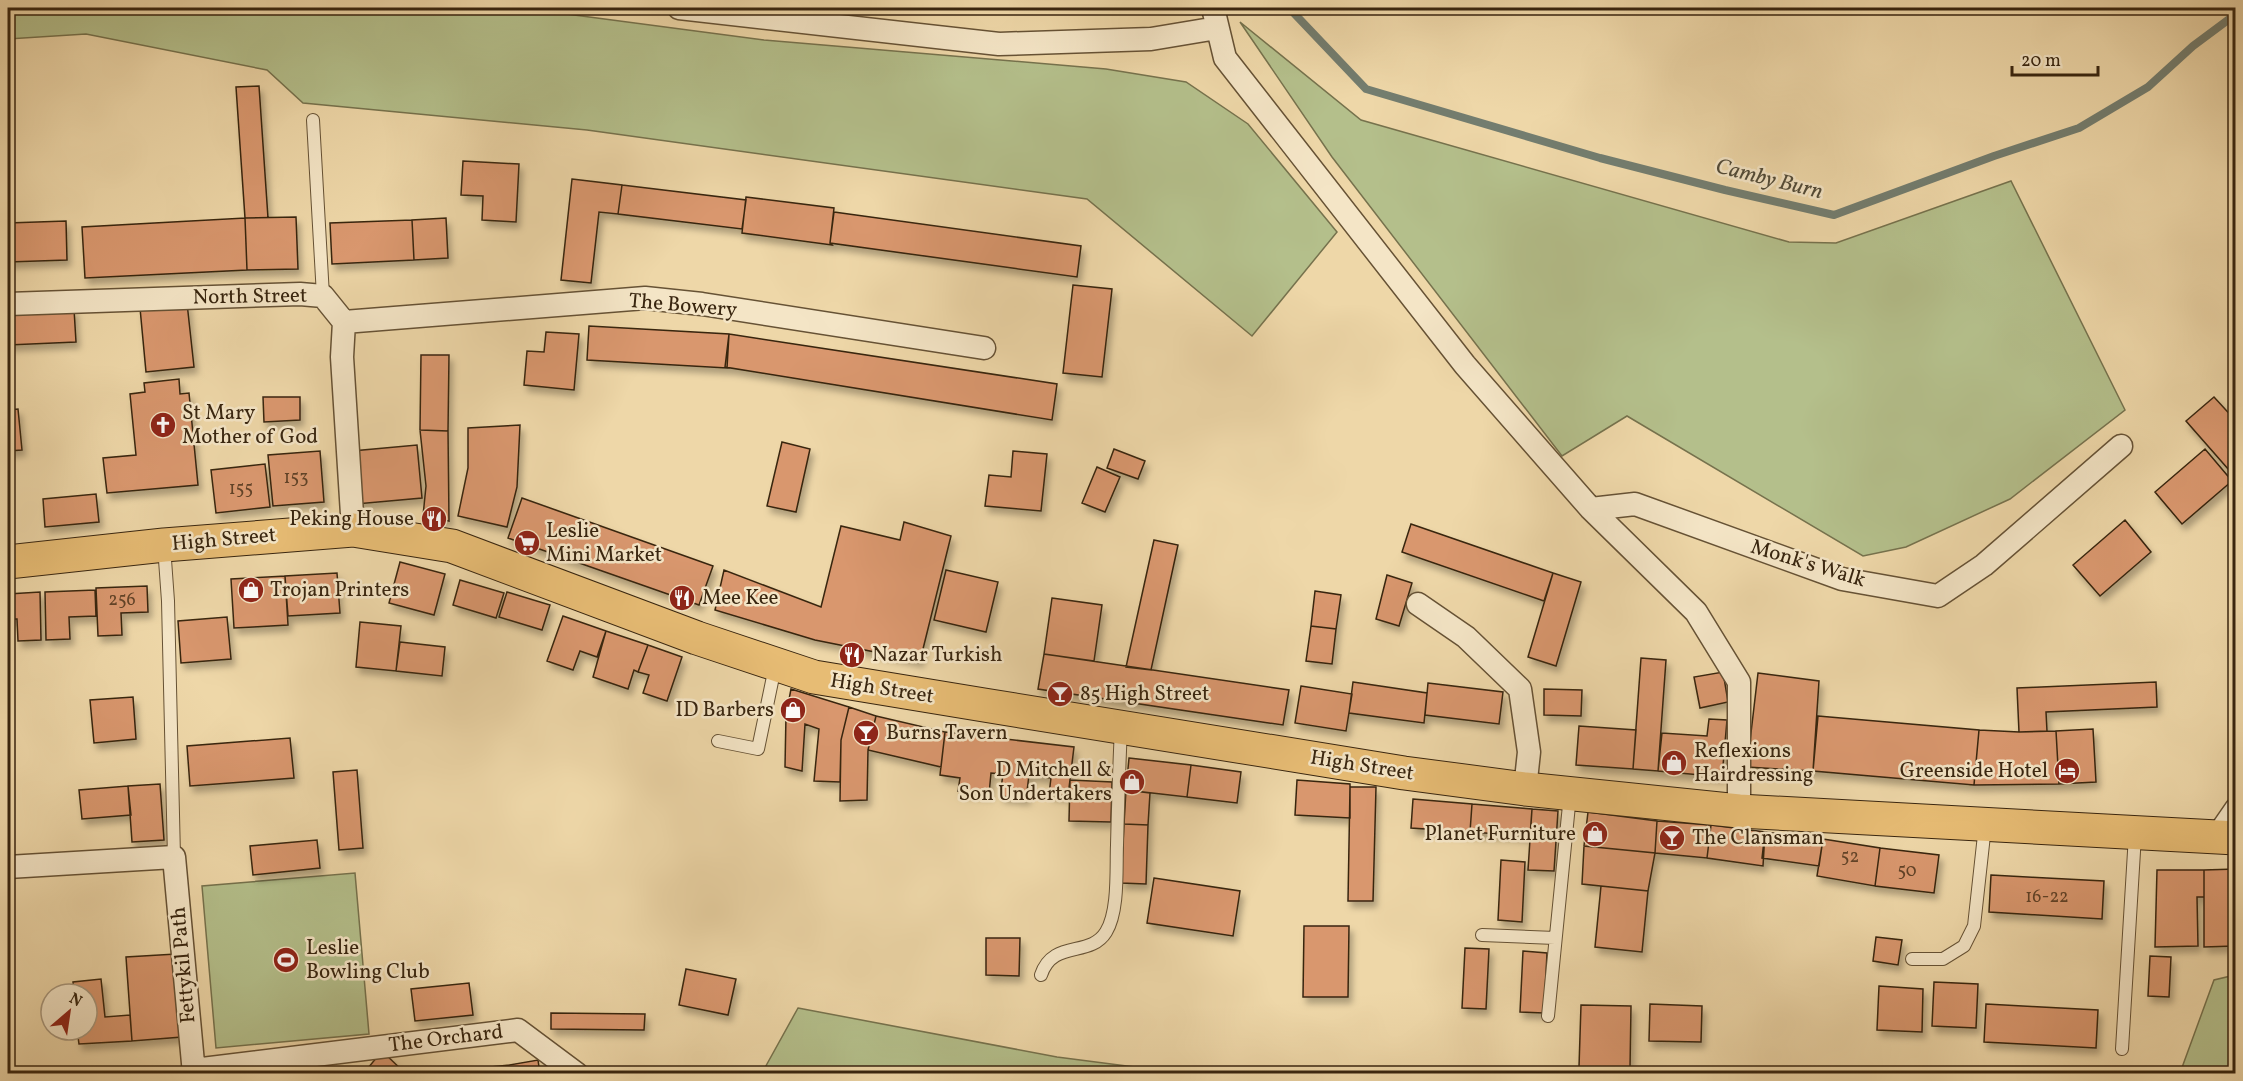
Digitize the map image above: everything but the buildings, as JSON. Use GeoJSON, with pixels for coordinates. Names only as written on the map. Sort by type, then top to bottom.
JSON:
{"type":"FeatureCollection","features":[{"type":"Feature","properties":{"kind":"main road","name":"High Street"},"geometry":{"type":"LineString","coordinates":[[8,562],[164,545],[352,530],[452,546],[697,638],[814,677],[1404,773],[1525,789],[1739,811],[2226,838]]}},
{"type":"Feature","properties":{"kind":"street"},"geometry":{"type":"LineString","coordinates":[[679,8],[999,44],[1151,39],[1215,18],[1225,58],[1420,310],[1591,509],[1696,612],[1739,682],[1739,811]]}},
{"type":"Feature","properties":{"kind":"street","name":"North Street"},"geometry":{"type":"LineString","coordinates":[[8,304],[300,294],[323,296],[344,322]]}},
{"type":"Feature","properties":{"kind":"street","name":"The Bowery"},"geometry":{"type":"LineString","coordinates":[[344,322],[645,298],[702,304],[984,348]]}},
{"type":"Feature","properties":{"kind":"street"},"geometry":{"type":"LineString","coordinates":[[344,322],[342,357],[352,530]]}},
{"type":"Feature","properties":{"kind":"street","name":"Monk's Walk"},"geometry":{"type":"LineString","coordinates":[[1591,509],[1635,504],[1842,579],[1938,596],[1984,565],[2121,446]]}},
{"type":"Feature","properties":{"kind":"street"},"geometry":{"type":"LineString","coordinates":[[1418,604],[1466,637],[1520,690],[1529,752],[1525,789]]}},
{"type":"Feature","properties":{"kind":"street"},"geometry":{"type":"LineString","coordinates":[[2226,838],[2235,809]]}},
{"type":"Feature","properties":{"kind":"street"},"geometry":{"type":"LineString","coordinates":[[8,867],[174,857]]}},
{"type":"Feature","properties":{"kind":"street","name":"Fettykil Path"},"geometry":{"type":"LineString","coordinates":[[174,857],[194,1072]]}},
{"type":"Feature","properties":{"kind":"street","name":"The Orchard"},"geometry":{"type":"LineString","coordinates":[[194,1072],[518,1030],[577,1074]]}},
{"type":"Feature","properties":{"kind":"lane"},"geometry":{"type":"LineString","coordinates":[[313,120],[323,296]]}},
{"type":"Feature","properties":{"kind":"lane"},"geometry":{"type":"LineString","coordinates":[[164,545],[168,601],[174,857]]}},
{"type":"Feature","properties":{"kind":"lane"},"geometry":{"type":"LineString","coordinates":[[718,741],[758,749],[775,664]]}},
{"type":"Feature","properties":{"kind":"lane"},"geometry":{"type":"LineString","coordinates":[[1041,975],[1049,959],[1056,954],[1086,946],[1098,940],[1105,933],[1110,922],[1116,874],[1121,727]]}},
{"type":"Feature","properties":{"kind":"lane"},"geometry":{"type":"LineString","coordinates":[[1548,1016],[1570,794]]}},
{"type":"Feature","properties":{"kind":"lane"},"geometry":{"type":"LineString","coordinates":[[1912,959],[1943,958],[1964,946],[1974,926],[1985,825]]}},
{"type":"Feature","properties":{"kind":"lane"},"geometry":{"type":"LineString","coordinates":[[2121,1049],[2135,834]]}},
{"type":"Feature","properties":{"kind":"lane"},"geometry":{"type":"LineString","coordinates":[[1482,935],[1555,938]]}},
{"type":"Feature","properties":{"kind":"green space"},"geometry":{"type":"Polygon","coordinates":[[[8,8],[521,8],[764,40],[1106,69],[1186,82],[1248,124],[1337,232],[1252,336],[1087,199],[587,130],[303,103],[267,70],[86,34],[8,39],[8,8]]]}},
{"type":"Feature","properties":{"kind":"green space"},"geometry":{"type":"Polygon","coordinates":[[[1240,22],[1361,120],[1789,242],[1836,243],[2011,181],[2125,410],[2010,499],[1906,547],[1863,556],[1627,416],[1562,456],[1332,157],[1240,22]]]}},
{"type":"Feature","properties":{"kind":"green space","name":"Leslie Bowling Club"},"geometry":{"type":"Polygon","coordinates":[[[355,873],[369,1034],[216,1048],[202,886],[355,873]]]}},
{"type":"Feature","properties":{"kind":"green space"},"geometry":{"type":"Polygon","coordinates":[[[2235,975],[2235,1073],[2180,1073],[2214,980],[2235,975]]]}},
{"type":"Feature","properties":{"kind":"green space"},"geometry":{"type":"Polygon","coordinates":[[[798,1008],[1057,1057],[1181,1073],[762,1073],[798,1008]]]}},
{"type":"Feature","properties":{"kind":"waterway","name":"Camby Burn"},"geometry":{"type":"LineString","coordinates":[[1289,8],[1366,89],[1600,158],[1834,215],[1994,156],[2079,128],[2148,87],[2193,46],[2236,14]]}},
{"type":"Feature","properties":{"kind":"place","name":"St Mary Mother of God"},"geometry":{"type":"Point","coordinates":[163,425]}},
{"type":"Feature","properties":{"kind":"place","name":"Peking House"},"geometry":{"type":"Point","coordinates":[434,519]}},
{"type":"Feature","properties":{"kind":"place","name":"Leslie Mini Market"},"geometry":{"type":"Point","coordinates":[527,543]}},
{"type":"Feature","properties":{"kind":"place","name":"Trojan Printers"},"geometry":{"type":"Point","coordinates":[251,590]}},
{"type":"Feature","properties":{"kind":"place","name":"Mee Kee"},"geometry":{"type":"Point","coordinates":[682,598]}},
{"type":"Feature","properties":{"kind":"place","name":"Nazar Turkish"},"geometry":{"type":"Point","coordinates":[852,655]}},
{"type":"Feature","properties":{"kind":"place","name":"85 High Street"},"geometry":{"type":"Point","coordinates":[1060,694]}},
{"type":"Feature","properties":{"kind":"place","name":"ID Barbers"},"geometry":{"type":"Point","coordinates":[793,710]}},
{"type":"Feature","properties":{"kind":"place","name":"Burns Tavern"},"geometry":{"type":"Point","coordinates":[866,733]}},
{"type":"Feature","properties":{"kind":"place","name":"Reflexions Hairdressing"},"geometry":{"type":"Point","coordinates":[1674,763]}},
{"type":"Feature","properties":{"kind":"place","name":"Greenside Hotel"},"geometry":{"type":"Point","coordinates":[2067,771]}},
{"type":"Feature","properties":{"kind":"place","name":"D Mitchell & Son Undertakers"},"geometry":{"type":"Point","coordinates":[1132,782]}},
{"type":"Feature","properties":{"kind":"place","name":"Planet Furniture"},"geometry":{"type":"Point","coordinates":[1595,834]}},
{"type":"Feature","properties":{"kind":"place","name":"The Clansman"},"geometry":{"type":"Point","coordinates":[1672,838]}},
{"type":"Feature","properties":{"kind":"place","name":"Leslie Bowling Club"},"geometry":{"type":"Point","coordinates":[286,960]}}]}
